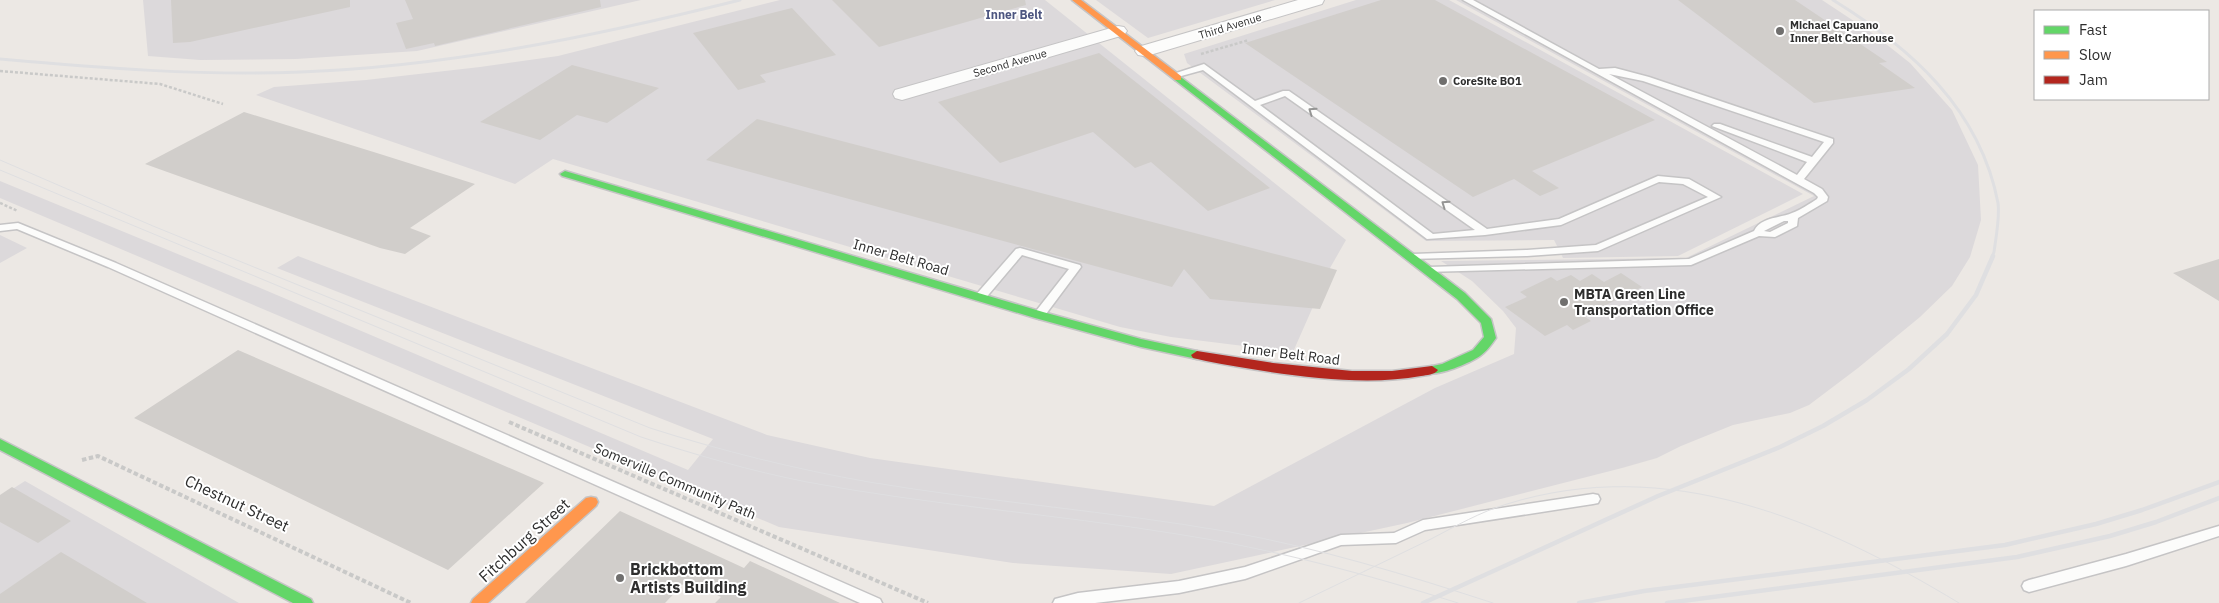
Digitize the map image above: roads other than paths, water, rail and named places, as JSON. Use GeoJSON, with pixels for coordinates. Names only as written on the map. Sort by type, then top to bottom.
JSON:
{"type":"FeatureCollection","features":[{"type":"Feature","properties":{"kind":"street","name":"Inner Belt Road"},"geometry":{"type":"LineString","coordinates":[[565,174],[1039,314],[1142,343],[1209,358],[1332,375],[1377,377],[1415,374],[1444,367],[1477,353],[1490,338],[1487,322],[1461,296],[1076,0]]}},
{"type":"Feature","properties":{"kind":"street","name":"Third Avenue"},"geometry":{"type":"LineString","coordinates":[[1144,51],[1316,0]]}},
{"type":"Feature","properties":{"kind":"street","name":"Second Avenue"},"geometry":{"type":"LineString","coordinates":[[902,94],[1118,31]]}},
{"type":"Feature","properties":{"kind":"street"},"geometry":{"type":"LineString","coordinates":[[0,444],[306,603]]}},
{"type":"Feature","properties":{"kind":"street","name":"Fitchburg Street"},"geometry":{"type":"LineString","coordinates":[[478,603],[591,502]]}},
{"type":"Feature","properties":{"kind":"lane"},"geometry":{"type":"LineString","coordinates":[[1427,270],[1691,262],[1758,233],[1771,235],[1793,224],[1793,217],[1822,201],[1823,197],[1818,191],[1467,0]]}},
{"type":"Feature","properties":{"kind":"lane"},"geometry":{"type":"LineString","coordinates":[[1174,75],[1204,68],[1431,237],[1561,222],[1658,179],[1685,181],[1716,197],[1598,248],[1527,253],[1410,257]]}},
{"type":"Feature","properties":{"kind":"lane"},"geometry":{"type":"LineString","coordinates":[[1598,72],[1615,71],[1646,79],[1830,141],[1798,180]]}},
{"type":"Feature","properties":{"kind":"lane"},"geometry":{"type":"LineString","coordinates":[[1254,104],[1286,93],[1485,232]]}},
{"type":"Feature","properties":{"kind":"lane"},"geometry":{"type":"LineString","coordinates":[[1717,126],[1814,161]]}},
{"type":"Feature","properties":{"kind":"lane"},"geometry":{"type":"LineString","coordinates":[[0,228],[18,226],[112,265],[875,603]]}},
{"type":"Feature","properties":{"kind":"lane"},"geometry":{"type":"LineString","coordinates":[[980,296],[1020,251],[1076,268],[1039,314]]}},
{"type":"Feature","properties":{"kind":"lane"},"geometry":{"type":"LineString","coordinates":[[1060,603],[1078,599],[1179,588],[1245,573],[1341,540],[1396,538],[1423,525],[1593,499]]}},
{"type":"Feature","properties":{"kind":"lane"},"geometry":{"type":"LineString","coordinates":[[2029,586],[2126,560],[2219,531]]}},
{"type":"Feature","properties":{"kind":"tram line"},"geometry":{"type":"LineString","coordinates":[[0,160],[153,226],[650,428],[704,444],[759,459],[869,482],[1140,518],[1263,538],[1375,566]]}},
{"type":"Feature","properties":{"kind":"tram line"},"geometry":{"type":"LineString","coordinates":[[0,170],[641,437],[703,456],[786,478],[853,490],[1131,527],[1213,540],[1319,563],[1359,574]]}},
{"type":"Feature","properties":{"kind":"tram line"},"geometry":{"type":"LineString","coordinates":[[1375,566],[1497,507],[1567,490],[1626,487],[1685,491],[1742,504],[1798,522],[1853,545],[1959,603]]}},
{"type":"Feature","properties":{"kind":"tram line"},"geometry":{"type":"LineString","coordinates":[[1359,574],[1375,566]]}},
{"type":"Feature","properties":{"kind":"tram line"},"geometry":{"type":"LineString","coordinates":[[1375,566],[1493,603]]}},
{"type":"Feature","properties":{"kind":"tram line"},"geometry":{"type":"LineString","coordinates":[[1299,603],[1359,574]]}},
{"type":"Feature","properties":{"kind":"tram line"},"geometry":{"type":"LineString","coordinates":[[1359,574],[1458,603]]}},
{"type":"Feature","properties":{"kind":"railway"},"geometry":{"type":"LineString","coordinates":[[0,59],[188,72],[263,73],[357,69],[468,56],[523,47],[632,26],[740,0]]}},
{"type":"Feature","properties":{"kind":"railway"},"geometry":{"type":"LineString","coordinates":[[1833,0],[1889,39],[1915,61],[1938,84],[1976,138],[1989,169],[1998,203],[1998,227],[1992,257]]}},
{"type":"Feature","properties":{"kind":"railway"},"geometry":{"type":"LineString","coordinates":[[1423,603],[1658,496],[1780,447],[1823,426],[1867,400],[1909,369],[1947,334],[1976,295],[1993,256]]}},
{"type":"Feature","properties":{"kind":"railway"},"geometry":{"type":"LineString","coordinates":[[1579,603],[1644,591],[2005,545],[2096,524],[2142,510],[2219,482]]}},
{"type":"Feature","properties":{"kind":"railway"},"geometry":{"type":"LineString","coordinates":[[1667,603],[2017,557],[2110,536],[2156,522],[2219,498]]}},
{"type":"Feature","properties":{"kind":"place","name":"Michael Capuano Inner Belt Carhouse"},"geometry":{"type":"Point","coordinates":[1780,31]}},
{"type":"Feature","properties":{"kind":"place","name":"CoreSite BO1"},"geometry":{"type":"Point","coordinates":[1443,81]}},
{"type":"Feature","properties":{"kind":"place","name":"MBTA Green Line Transportation Office"},"geometry":{"type":"Point","coordinates":[1564,302]}},
{"type":"Feature","properties":{"kind":"place","name":"Brickbottom Artists Building"},"geometry":{"type":"Point","coordinates":[620,578]}},
{"type":"Feature","properties":{"kind":"district","name":"Inner Belt"},"geometry":{"type":"Point","coordinates":[1014,14]}}]}
